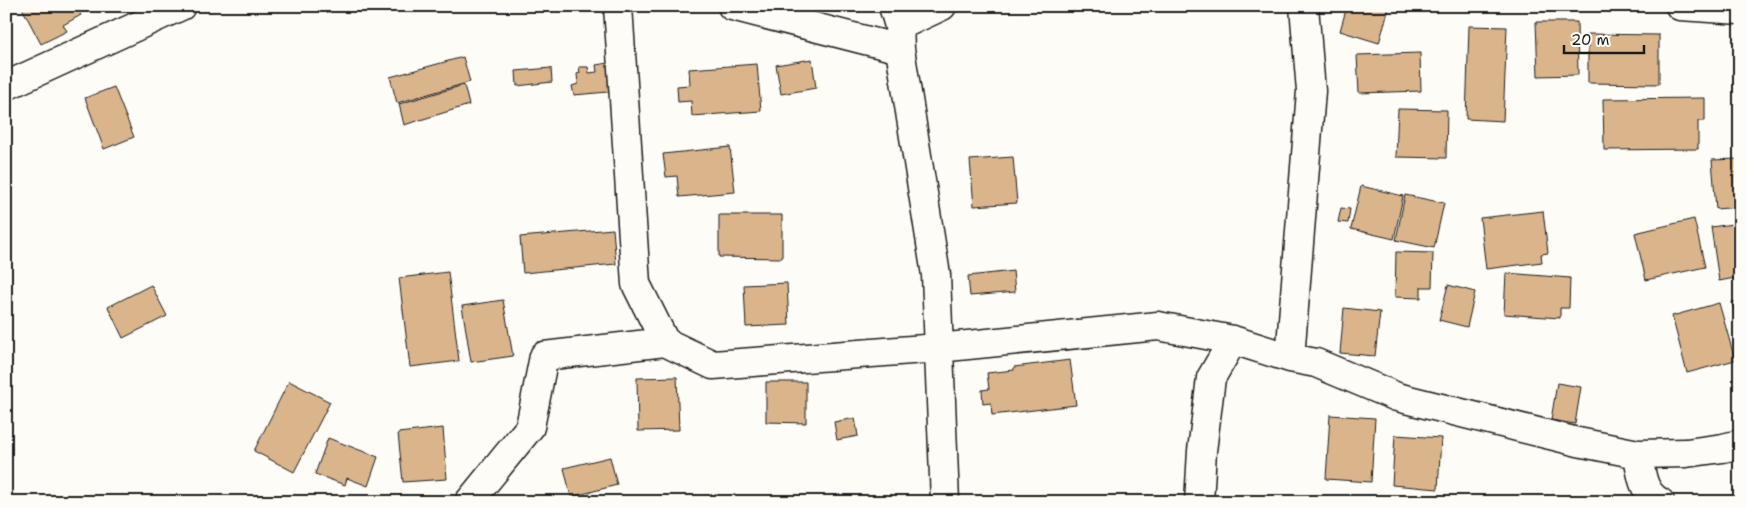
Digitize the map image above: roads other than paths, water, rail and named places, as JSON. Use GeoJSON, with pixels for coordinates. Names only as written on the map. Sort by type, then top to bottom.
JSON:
{"type":"FeatureCollection","features":[{"type":"Feature","properties":{"kind":"street"},"geometry":{"type":"LineString","coordinates":[[6,86],[181,6]]}},
{"type":"Feature","properties":{"kind":"street"},"geometry":{"type":"LineString","coordinates":[[618,6],[636,284],[665,342]]}},
{"type":"Feature","properties":{"kind":"street"},"geometry":{"type":"LineString","coordinates":[[732,6],[897,27],[942,6]]}},
{"type":"Feature","properties":{"kind":"street"},"geometry":{"type":"LineString","coordinates":[[1290,358],[1311,91],[1304,6]]}},
{"type":"Feature","properties":{"kind":"street"},"geometry":{"type":"LineString","coordinates":[[1680,6],[1740,10]]}},
{"type":"Feature","properties":{"kind":"street"},"geometry":{"type":"LineString","coordinates":[[897,27],[936,275],[945,502]]}},
{"type":"Feature","properties":{"kind":"street"},"geometry":{"type":"LineString","coordinates":[[469,502],[530,427],[544,356],[665,342],[713,365],[938,348],[1158,326],[1233,340],[1290,358],[1316,363],[1397,397],[1578,442],[1638,454],[1686,453],[1740,444]]}},
{"type":"Feature","properties":{"kind":"street"},"geometry":{"type":"LineString","coordinates":[[1199,502],[1202,451],[1211,378],[1233,340]]}},
{"type":"Feature","properties":{"kind":"street"},"geometry":{"type":"LineString","coordinates":[[1638,454],[1642,478],[1648,492],[1660,502]]}}]}
